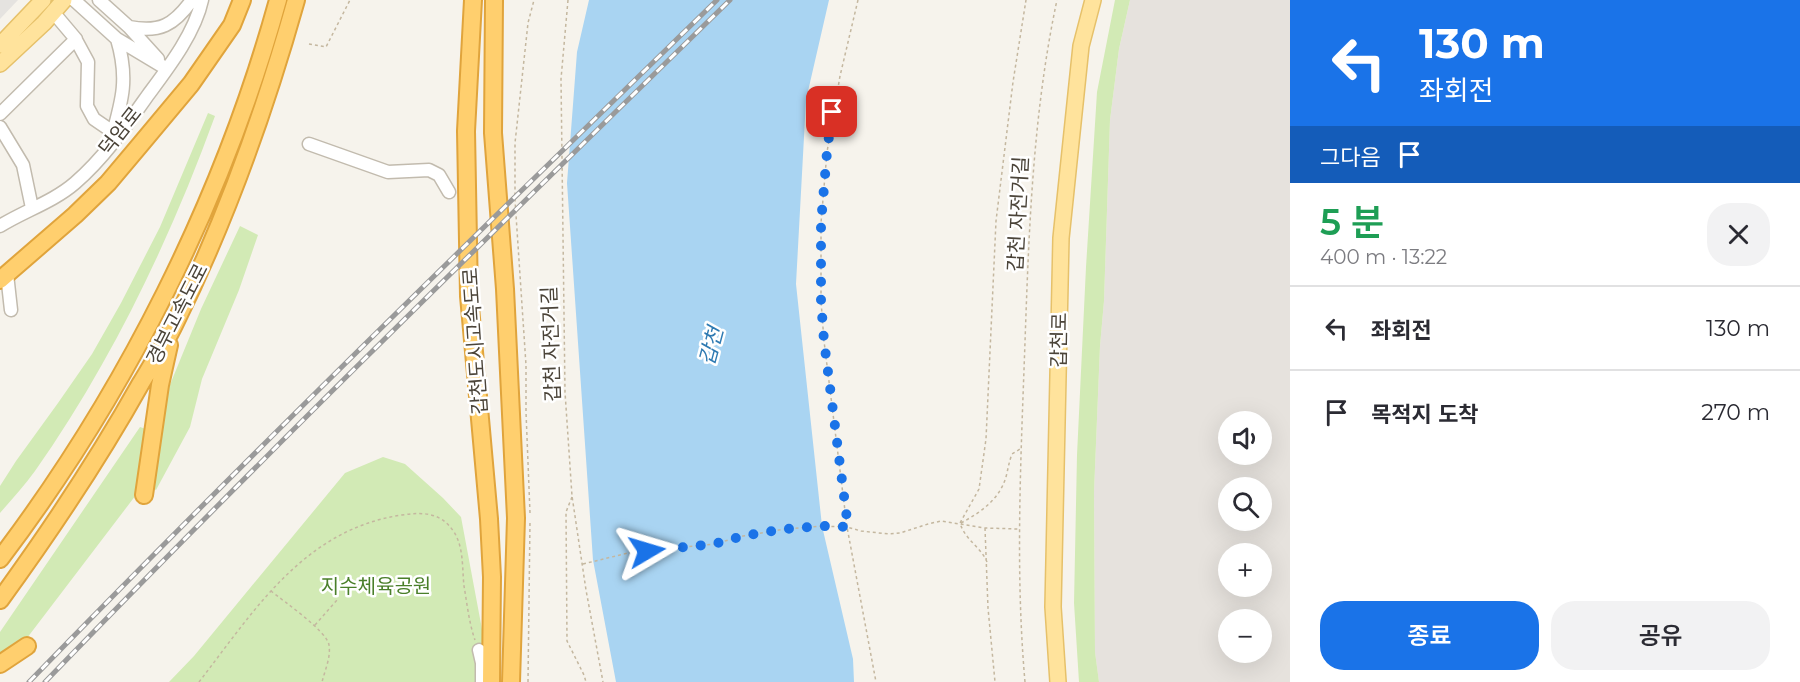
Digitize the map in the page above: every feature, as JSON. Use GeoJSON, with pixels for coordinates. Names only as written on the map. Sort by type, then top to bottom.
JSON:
{"type":"FeatureCollection","features":[{"type":"Feature","properties":{"kind":"highway"},"geometry":{"type":"LineString","coordinates":[[4,277],[108,183],[191,84],[232,25],[242,0]]}},
{"type":"Feature","properties":{"kind":"highway","name":"경부고속도로"},"geometry":{"type":"LineString","coordinates":[[0,559],[28,522],[81,442],[143,336],[183,258],[215,185],[250,92],[278,0]]}},
{"type":"Feature","properties":{"kind":"highway","name":"경부고속도로"},"geometry":{"type":"LineString","coordinates":[[0,600],[80,486],[174,326],[227,206],[274,79],[296,0]]}},
{"type":"Feature","properties":{"kind":"highway","name":"갑천도시고속도로"},"geometry":{"type":"LineString","coordinates":[[473,0],[466,131],[469,296],[489,519],[492,577],[491,682]]}},
{"type":"Feature","properties":{"kind":"highway","name":"갑천도시고속도로"},"geometry":{"type":"LineString","coordinates":[[494,0],[493,133],[505,289],[516,518],[511,682]]}},
{"type":"Feature","properties":{"kind":"highway"},"geometry":{"type":"LineString","coordinates":[[144,495],[160,385],[174,326]]}},
{"type":"Feature","properties":{"kind":"highway"},"geometry":{"type":"LineString","coordinates":[[0,664],[27,646]]}},
{"type":"Feature","properties":{"kind":"main road","name":"갑천로"},"geometry":{"type":"LineString","coordinates":[[1058,682],[1053,607],[1061,238],[1081,46],[1093,0]]}},
{"type":"Feature","properties":{"kind":"main road"},"geometry":{"type":"LineString","coordinates":[[0,45],[53,4]]}},
{"type":"Feature","properties":{"kind":"main road"},"geometry":{"type":"LineString","coordinates":[[0,64],[53,4]]}},
{"type":"Feature","properties":{"kind":"street"},"geometry":{"type":"LineString","coordinates":[[74,0],[117,39],[167,69]]}},
{"type":"Feature","properties":{"kind":"street"},"geometry":{"type":"LineString","coordinates":[[99,0],[129,27],[167,69]]}},
{"type":"Feature","properties":{"kind":"street"},"geometry":{"type":"LineString","coordinates":[[129,27],[145,30],[160,28],[175,20],[192,0]]}},
{"type":"Feature","properties":{"kind":"street","name":"덕암로"},"geometry":{"type":"LineString","coordinates":[[0,226],[58,195],[92,167],[167,69],[193,26],[202,0]]}},
{"type":"Feature","properties":{"kind":"street"},"geometry":{"type":"LineString","coordinates":[[53,4],[88,62],[87,106],[94,119],[113,132]]}},
{"type":"Feature","properties":{"kind":"street"},"geometry":{"type":"LineString","coordinates":[[0,114],[76,39]]}},
{"type":"Feature","properties":{"kind":"street"},"geometry":{"type":"LineString","coordinates":[[109,147],[124,82],[123,59],[117,39]]}},
{"type":"Feature","properties":{"kind":"street"},"geometry":{"type":"LineString","coordinates":[[0,127],[23,165],[32,208]]}},
{"type":"Feature","properties":{"kind":"street"},"geometry":{"type":"LineString","coordinates":[[309,144],[388,172],[429,170],[439,176],[449,192]]}},
{"type":"Feature","properties":{"kind":"street"},"geometry":{"type":"LineString","coordinates":[[4,277],[11,310]]}},
{"type":"Feature","properties":{"kind":"street"},"geometry":{"type":"LineString","coordinates":[[479,650],[482,682]]}},
{"type":"Feature","properties":{"kind":"path"},"geometry":{"type":"LineString","coordinates":[[309,44],[326,47],[350,0]]}},
{"type":"Feature","properties":{"kind":"path"},"geometry":{"type":"LineString","coordinates":[[528,682],[530,495],[526,365],[515,200],[515,152],[528,23],[534,0]]}},
{"type":"Feature","properties":{"kind":"path","name":"갑천 자전거길"},"geometry":{"type":"LineString","coordinates":[[568,0],[561,79],[565,392],[572,496],[566,512],[567,641],[586,682]]}},
{"type":"Feature","properties":{"kind":"path"},"geometry":{"type":"LineString","coordinates":[[858,0],[832,112],[821,223],[821,291],[824,341],[848,527],[876,682]]}},
{"type":"Feature","properties":{"kind":"path"},"geometry":{"type":"LineString","coordinates":[[960,523],[979,489],[983,465],[996,221],[1013,82],[1026,0]]}},
{"type":"Feature","properties":{"kind":"path","name":"갑천 자전거길"},"geometry":{"type":"LineString","coordinates":[[1025,682],[1020,627],[1018,530],[1029,228],[1045,70],[1057,0]]}},
{"type":"Feature","properties":{"kind":"path"},"geometry":{"type":"LineString","coordinates":[[960,523],[980,512],[996,498],[1006,478],[1012,454],[1020,449]]}},
{"type":"Feature","properties":{"kind":"path"},"geometry":{"type":"LineString","coordinates":[[572,496],[603,682]]}},
{"type":"Feature","properties":{"kind":"path"},"geometry":{"type":"LineString","coordinates":[[199,682],[270,590],[297,564],[322,546],[366,524],[421,513],[435,515],[444,520],[458,540],[471,630],[479,650]]}},
{"type":"Feature","properties":{"kind":"path"},"geometry":{"type":"LineString","coordinates":[[583,564],[628,553],[714,544],[743,536],[822,526],[848,527],[875,534],[889,534],[941,521],[985,528],[1018,530]]}},
{"type":"Feature","properties":{"kind":"path"},"geometry":{"type":"LineString","coordinates":[[960,523],[966,536],[979,549],[987,562]]}},
{"type":"Feature","properties":{"kind":"path"},"geometry":{"type":"LineString","coordinates":[[985,528],[994,682]]}},
{"type":"Feature","properties":{"kind":"path"},"geometry":{"type":"LineString","coordinates":[[270,590],[328,639],[330,653],[322,682]]}},
{"type":"Feature","properties":{"kind":"path"},"geometry":{"type":"LineString","coordinates":[[314,626],[337,600]]}},
{"type":"Feature","properties":{"kind":"shaded area"},"geometry":{"type":"Polygon","coordinates":[[[0,0],[18,0],[0,19],[0,0]]]}},
{"type":"Feature","properties":{"kind":"shaded area"},"geometry":{"type":"Polygon","coordinates":[[[1130,0],[1290,0],[1290,682],[1099,682],[1095,652],[1094,492],[1110,120],[1119,49],[1130,0]]]}},
{"type":"Feature","properties":{"kind":"green space"},"geometry":{"type":"Polygon","coordinates":[[[1115,0],[1130,0],[1119,49],[1110,120],[1094,492],[1095,652],[1099,682],[1079,682],[1074,603],[1077,455],[1086,267],[1097,92],[1115,0]]]}},
{"type":"Feature","properties":{"kind":"green space"},"geometry":{"type":"Polygon","coordinates":[[[208,113],[215,116],[179,209],[137,300],[63,430],[31,477],[0,513],[0,486],[92,354],[121,303],[160,227],[208,113]]]}},
{"type":"Feature","properties":{"kind":"green space"},"geometry":{"type":"Polygon","coordinates":[[[240,226],[258,235],[239,290],[202,379],[190,427],[156,490],[150,487],[167,392],[201,309],[240,226]]]}},
{"type":"Feature","properties":{"kind":"green space"},"geometry":{"type":"Polygon","coordinates":[[[140,427],[146,429],[139,491],[24,642],[0,658],[0,632],[140,427]]]}},
{"type":"Feature","properties":{"kind":"green space","name":"지수체육공원"},"geometry":{"type":"Polygon","coordinates":[[[383,457],[405,464],[461,517],[484,640],[486,682],[169,682],[194,656],[345,473],[383,457]]]}},
{"type":"Feature","properties":{"kind":"water","name":"갑천"},"geometry":{"type":"Polygon","coordinates":[[[589,0],[829,0],[806,100],[796,284],[822,526],[853,659],[854,682],[616,682],[593,560],[567,183],[577,52],[589,0]]]}},
{"type":"Feature","properties":{"kind":"railway"},"geometry":{"type":"LineString","coordinates":[[29,682],[457,253],[717,0]]}},
{"type":"Feature","properties":{"kind":"railway"},"geometry":{"type":"LineString","coordinates":[[45,682],[471,253],[730,0]]}},
{"type":"Feature","properties":{"kind":"route"},"geometry":{"type":"LineString","coordinates":[[647,551],[714,544],[743,536],[785,529],[822,526],[848,527],[821,301],[821,223],[832,112]]}}]}
